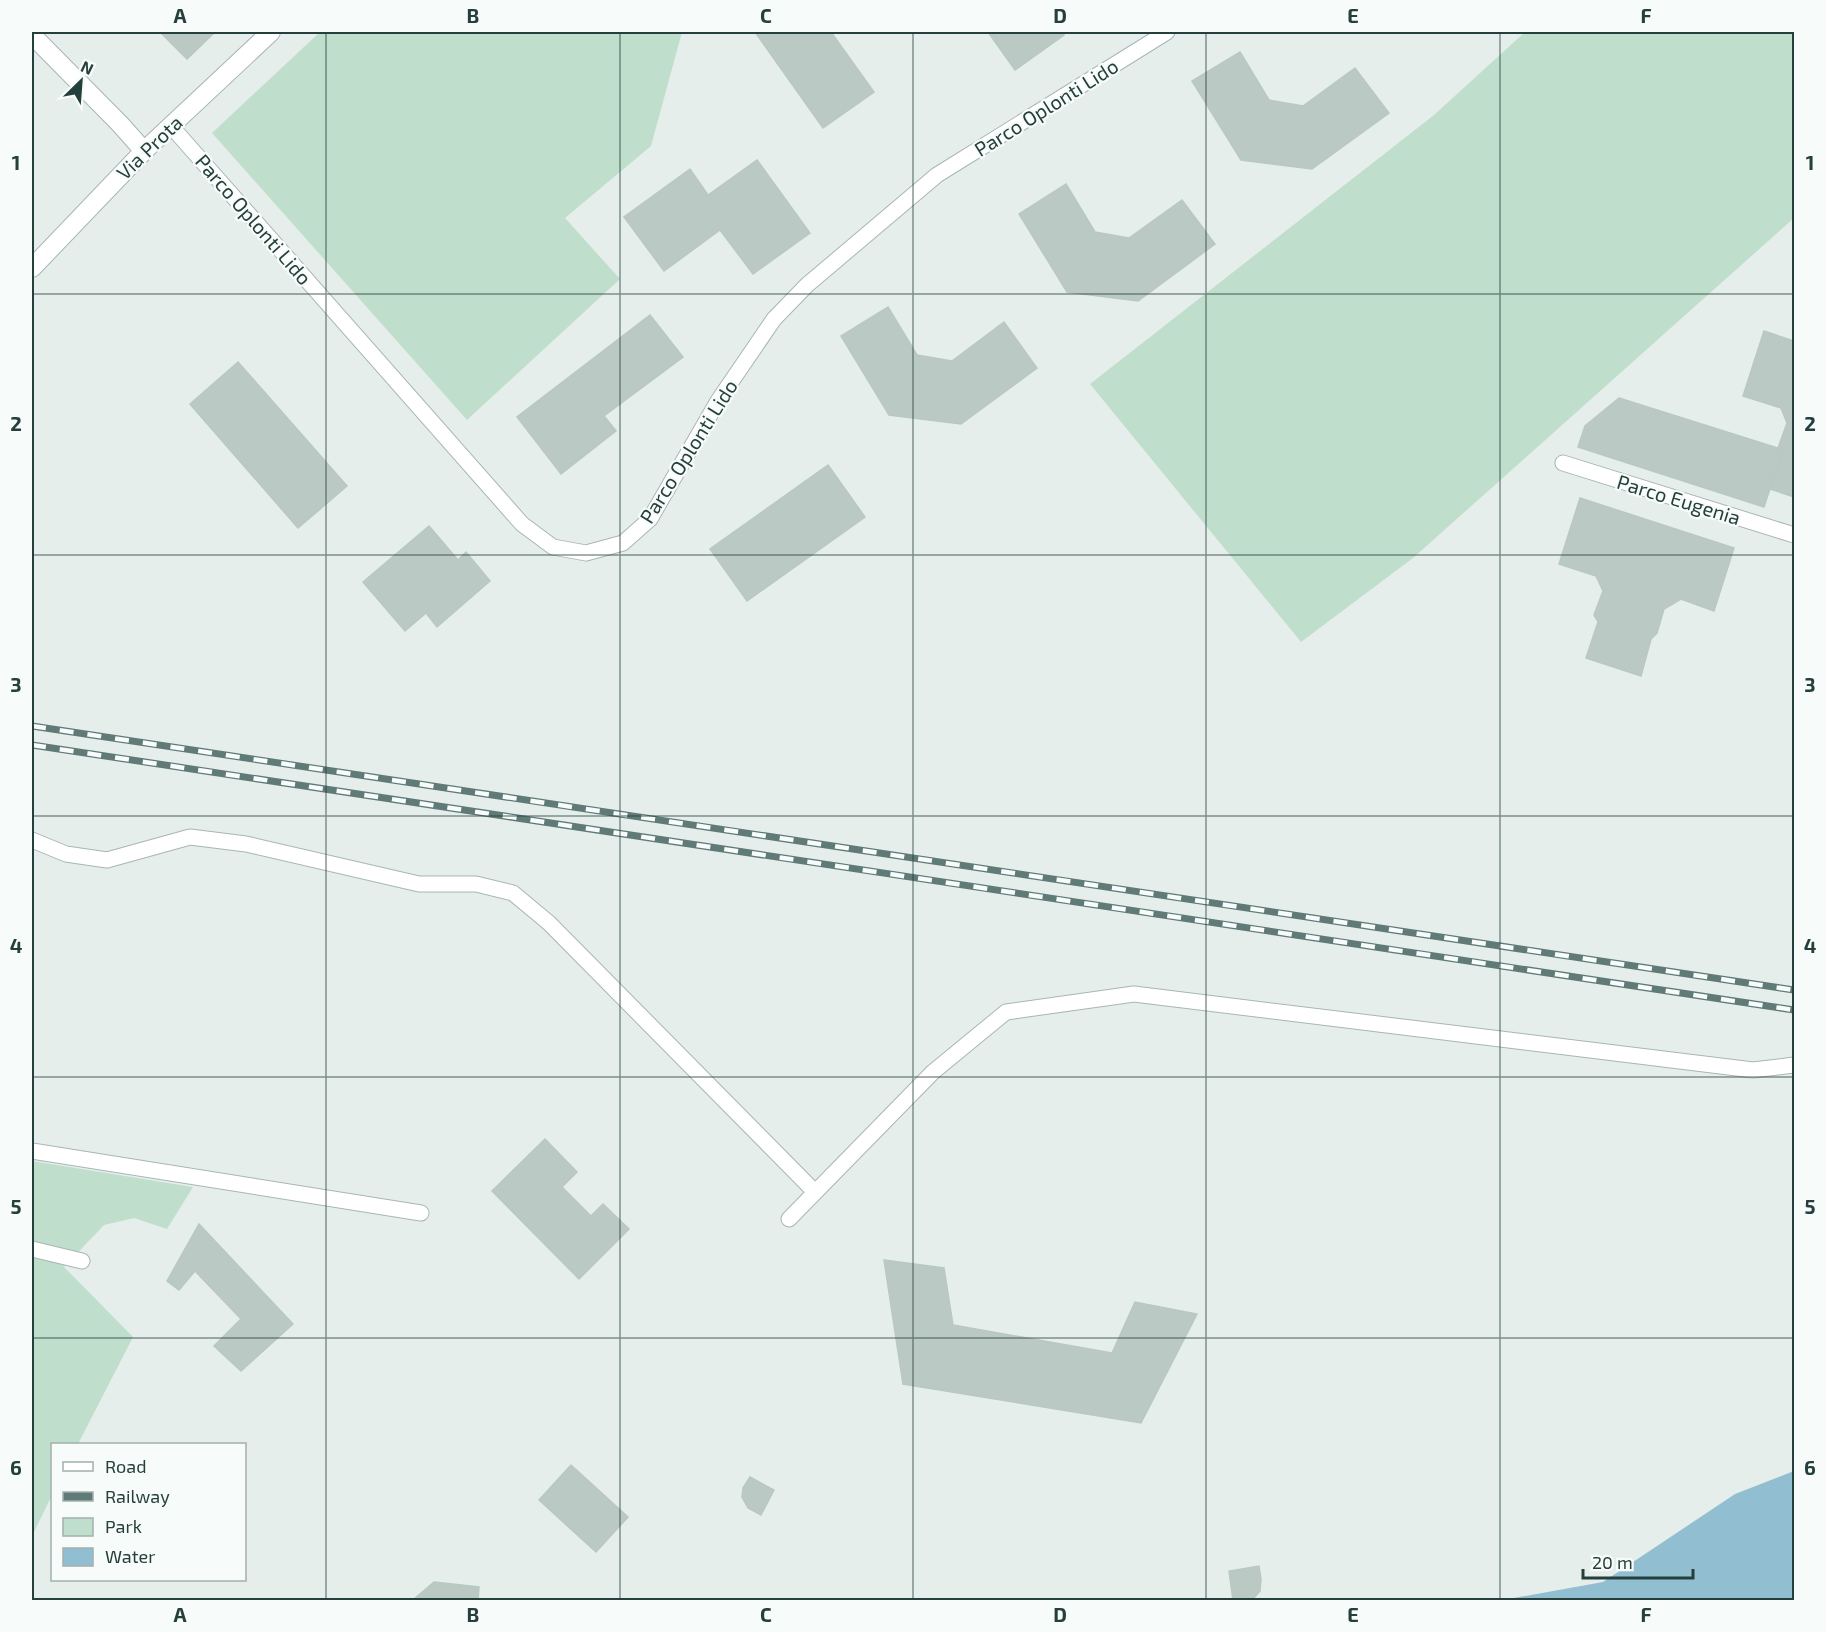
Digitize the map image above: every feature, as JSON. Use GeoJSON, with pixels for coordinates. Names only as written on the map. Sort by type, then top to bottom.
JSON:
{"type":"FeatureCollection","features":[{"type":"Feature","properties":{"kind":"street","name":"Via Prota"},"geometry":{"type":"LineString","coordinates":[[32,268],[144,151],[271,32]]}},
{"type":"Feature","properties":{"kind":"street"},"geometry":{"type":"LineString","coordinates":[[32,35],[144,151]]}},
{"type":"Feature","properties":{"kind":"lane","name":"Parco Oplonti Lido"},"geometry":{"type":"LineString","coordinates":[[171,126],[522,524],[553,547],[586,553],[623,543],[650,519],[718,401],[774,319],[807,285],[937,175],[1167,32]]}},
{"type":"Feature","properties":{"kind":"lane","name":"Parco Eugenia"},"geometry":{"type":"LineString","coordinates":[[1563,463],[1794,535]]}},
{"type":"Feature","properties":{"kind":"lane"},"geometry":{"type":"LineString","coordinates":[[32,840],[66,854],[107,860],[190,837],[246,844],[419,884],[476,884],[513,893],[549,923],[815,1192]]}},
{"type":"Feature","properties":{"kind":"lane"},"geometry":{"type":"LineString","coordinates":[[789,1219],[933,1072],[1006,1012],[1134,994],[1753,1070],[1794,1065]]}},
{"type":"Feature","properties":{"kind":"lane"},"geometry":{"type":"LineString","coordinates":[[32,1151],[421,1213]]}},
{"type":"Feature","properties":{"kind":"lane"},"geometry":{"type":"LineString","coordinates":[[32,1249],[82,1261]]}},
{"type":"Feature","properties":{"kind":"green space"},"geometry":{"type":"Polygon","coordinates":[[[320,32],[682,32],[651,146],[565,218],[620,279],[467,420],[212,133],[320,32]]]}},
{"type":"Feature","properties":{"kind":"green space"},"geometry":{"type":"Polygon","coordinates":[[[1525,32],[1794,32],[1794,218],[1413,558],[1301,642],[1090,384],[1434,115],[1525,32]]]}},
{"type":"Feature","properties":{"kind":"green space"},"geometry":{"type":"Polygon","coordinates":[[[32,1161],[193,1187],[167,1229],[134,1218],[104,1225],[64,1267],[133,1337],[79,1443],[51,1443],[51,1497],[32,1536],[32,1161]]]}},
{"type":"Feature","properties":{"kind":"water"},"geometry":{"type":"Polygon","coordinates":[[[1794,1471],[1794,1600],[1503,1600],[1603,1582],[1735,1494],[1794,1471]]]}},
{"type":"Feature","properties":{"kind":"building"},"geometry":{"type":"Polygon","coordinates":[[[160,32],[215,32],[187,59],[160,32]]]}},
{"type":"Feature","properties":{"kind":"building"},"geometry":{"type":"Polygon","coordinates":[[[755,32],[831,32],[874,92],[823,128],[755,32]]]}},
{"type":"Feature","properties":{"kind":"building"},"geometry":{"type":"Polygon","coordinates":[[[988,32],[1062,32],[1064,35],[1015,70],[988,32]]]}},
{"type":"Feature","properties":{"kind":"building"},"geometry":{"type":"Polygon","coordinates":[[[1240,52],[1269,100],[1303,106],[1355,68],[1389,113],[1312,169],[1241,160],[1192,81],[1240,52]]]}},
{"type":"Feature","properties":{"kind":"building"},"geometry":{"type":"Polygon","coordinates":[[[757,160],[810,233],[753,274],[720,230],[664,271],[624,217],[690,169],[708,195],[757,160]]]}},
{"type":"Feature","properties":{"kind":"building"},"geometry":{"type":"Polygon","coordinates":[[[1066,184],[1095,232],[1129,238],[1182,200],[1215,244],[1138,301],[1067,292],[1019,214],[1066,184]]]}},
{"type":"Feature","properties":{"kind":"building"},"geometry":{"type":"Polygon","coordinates":[[[888,307],[917,355],[952,361],[1004,322],[1037,368],[961,424],[889,415],[841,336],[888,307]]]}},
{"type":"Feature","properties":{"kind":"building"},"geometry":{"type":"Polygon","coordinates":[[[650,315],[683,357],[604,416],[616,431],[561,474],[517,417],[650,315]]]}},
{"type":"Feature","properties":{"kind":"building"},"geometry":{"type":"Polygon","coordinates":[[[1764,331],[1794,341],[1794,497],[1770,489],[1781,455],[1778,448],[1787,423],[1781,408],[1743,396],[1764,331]]]}},
{"type":"Feature","properties":{"kind":"building"},"geometry":{"type":"Polygon","coordinates":[[[238,362],[347,486],[298,528],[190,404],[238,362]]]}},
{"type":"Feature","properties":{"kind":"building"},"geometry":{"type":"Polygon","coordinates":[[[1619,398],[1778,448],[1781,455],[1764,507],[1578,447],[1585,426],[1619,398]]]}},
{"type":"Feature","properties":{"kind":"building"},"geometry":{"type":"Polygon","coordinates":[[[828,465],[865,517],[747,601],[710,549],[828,465]]]}},
{"type":"Feature","properties":{"kind":"building"},"geometry":{"type":"Polygon","coordinates":[[[1580,498],[1734,548],[1714,611],[1681,599],[1664,609],[1657,633],[1651,639],[1641,676],[1586,658],[1598,622],[1594,615],[1603,591],[1596,576],[1559,564],[1580,498]]]}},
{"type":"Feature","properties":{"kind":"building"},"geometry":{"type":"Polygon","coordinates":[[[429,526],[458,560],[466,552],[490,581],[437,627],[426,613],[405,631],[363,582],[429,526]]]}},
{"type":"Feature","properties":{"kind":"building"},"geometry":{"type":"Polygon","coordinates":[[[545,1139],[577,1172],[562,1187],[591,1216],[603,1204],[629,1229],[579,1279],[492,1191],[545,1139]]]}},
{"type":"Feature","properties":{"kind":"building"},"geometry":{"type":"Polygon","coordinates":[[[199,1224],[293,1324],[241,1371],[214,1346],[241,1319],[195,1271],[179,1290],[167,1281],[199,1224]]]}},
{"type":"Feature","properties":{"kind":"building"},"geometry":{"type":"Polygon","coordinates":[[[884,1260],[944,1268],[953,1325],[1112,1353],[1135,1302],[1197,1314],[1141,1423],[903,1384],[884,1260]]]}},
{"type":"Feature","properties":{"kind":"building"},"geometry":{"type":"Polygon","coordinates":[[[571,1465],[628,1517],[596,1552],[539,1500],[571,1465]]]}},
{"type":"Feature","properties":{"kind":"building"},"geometry":{"type":"Polygon","coordinates":[[[750,1477],[774,1490],[761,1515],[748,1508],[742,1497],[743,1488],[750,1477]]]}},
{"type":"Feature","properties":{"kind":"building"},"geometry":{"type":"Polygon","coordinates":[[[1259,1566],[1260,1591],[1252,1600],[1233,1600],[1229,1571],[1259,1566]]]}},
{"type":"Feature","properties":{"kind":"building"},"geometry":{"type":"Polygon","coordinates":[[[434,1582],[479,1587],[478,1600],[413,1600],[434,1582]]]}},
{"type":"Feature","properties":{"kind":"railway"},"geometry":{"type":"LineString","coordinates":[[32,726],[1794,990]]}},
{"type":"Feature","properties":{"kind":"railway"},"geometry":{"type":"LineString","coordinates":[[32,745],[1794,1010]]}}]}
